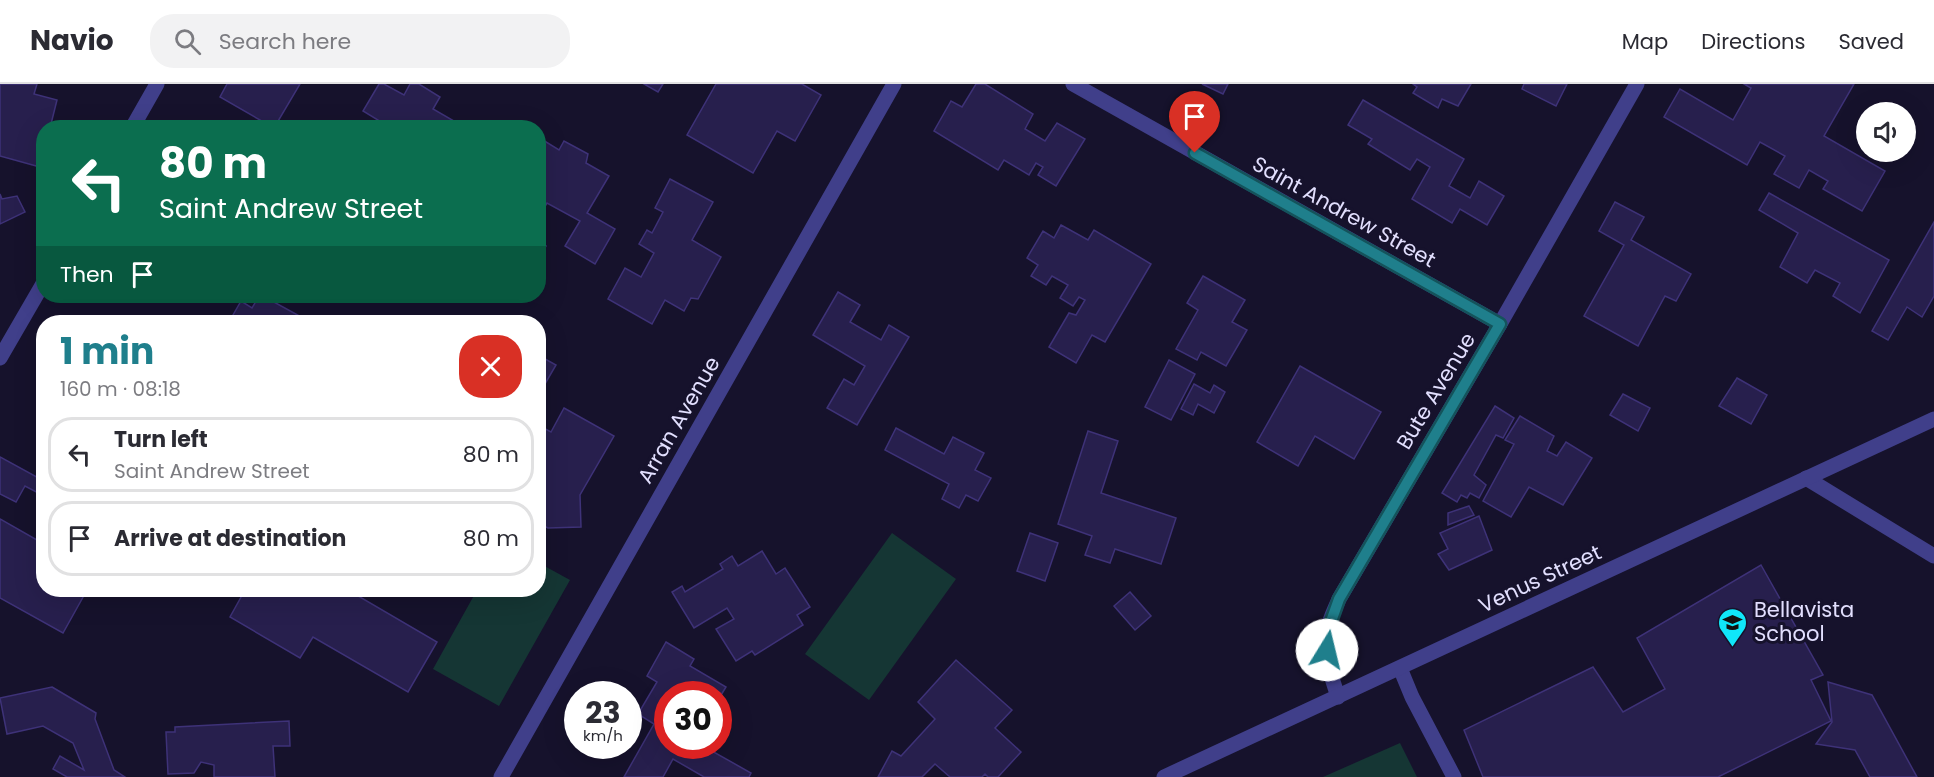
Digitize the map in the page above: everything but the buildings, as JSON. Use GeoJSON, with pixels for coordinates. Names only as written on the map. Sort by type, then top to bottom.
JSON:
{"type":"FeatureCollection","features":[{"type":"Feature","properties":{"kind":"street"},"geometry":{"type":"LineString","coordinates":[[137,120],[157,84]]}},
{"type":"Feature","properties":{"kind":"street","name":"Arran Avenue"},"geometry":{"type":"LineString","coordinates":[[501,777],[894,84]]}},
{"type":"Feature","properties":{"kind":"street","name":"Saint Andrew Street"},"geometry":{"type":"LineString","coordinates":[[1072,84],[1500,324]]}},
{"type":"Feature","properties":{"kind":"street","name":"Bute Avenue"},"geometry":{"type":"LineString","coordinates":[[1338,697],[1328,667],[1327,650],[1328,630],[1339,599],[1637,84]]}},
{"type":"Feature","properties":{"kind":"street"},"geometry":{"type":"LineString","coordinates":[[0,358],[36,296]]}},
{"type":"Feature","properties":{"kind":"street","name":"Venus Street"},"geometry":{"type":"LineString","coordinates":[[1164,777],[1934,419]]}},
{"type":"Feature","properties":{"kind":"street"},"geometry":{"type":"LineString","coordinates":[[1806,478],[1934,556]]}},
{"type":"Feature","properties":{"kind":"street"},"geometry":{"type":"LineString","coordinates":[[1400,668],[1412,697],[1454,777]]}},
{"type":"Feature","properties":{"kind":"green space"},"geometry":{"type":"Polygon","coordinates":[[[892,533],[956,579],[869,700],[805,654],[892,533]]]}},
{"type":"Feature","properties":{"kind":"green space"},"geometry":{"type":"Polygon","coordinates":[[[546,567],[570,580],[499,706],[433,669],[473,597],[546,597],[546,567]]]}},
{"type":"Feature","properties":{"kind":"green space"},"geometry":{"type":"Polygon","coordinates":[[[1400,743],[1417,777],[1323,777],[1400,743]]]}},
{"type":"Feature","properties":{"kind":"place","name":"Bellavista School"},"geometry":{"type":"Point","coordinates":[1733,648]}},
{"type":"Feature","properties":{"kind":"route"},"geometry":{"type":"LineString","coordinates":[[1195,153],[1500,324],[1339,599],[1328,630],[1327,650]]}}]}
